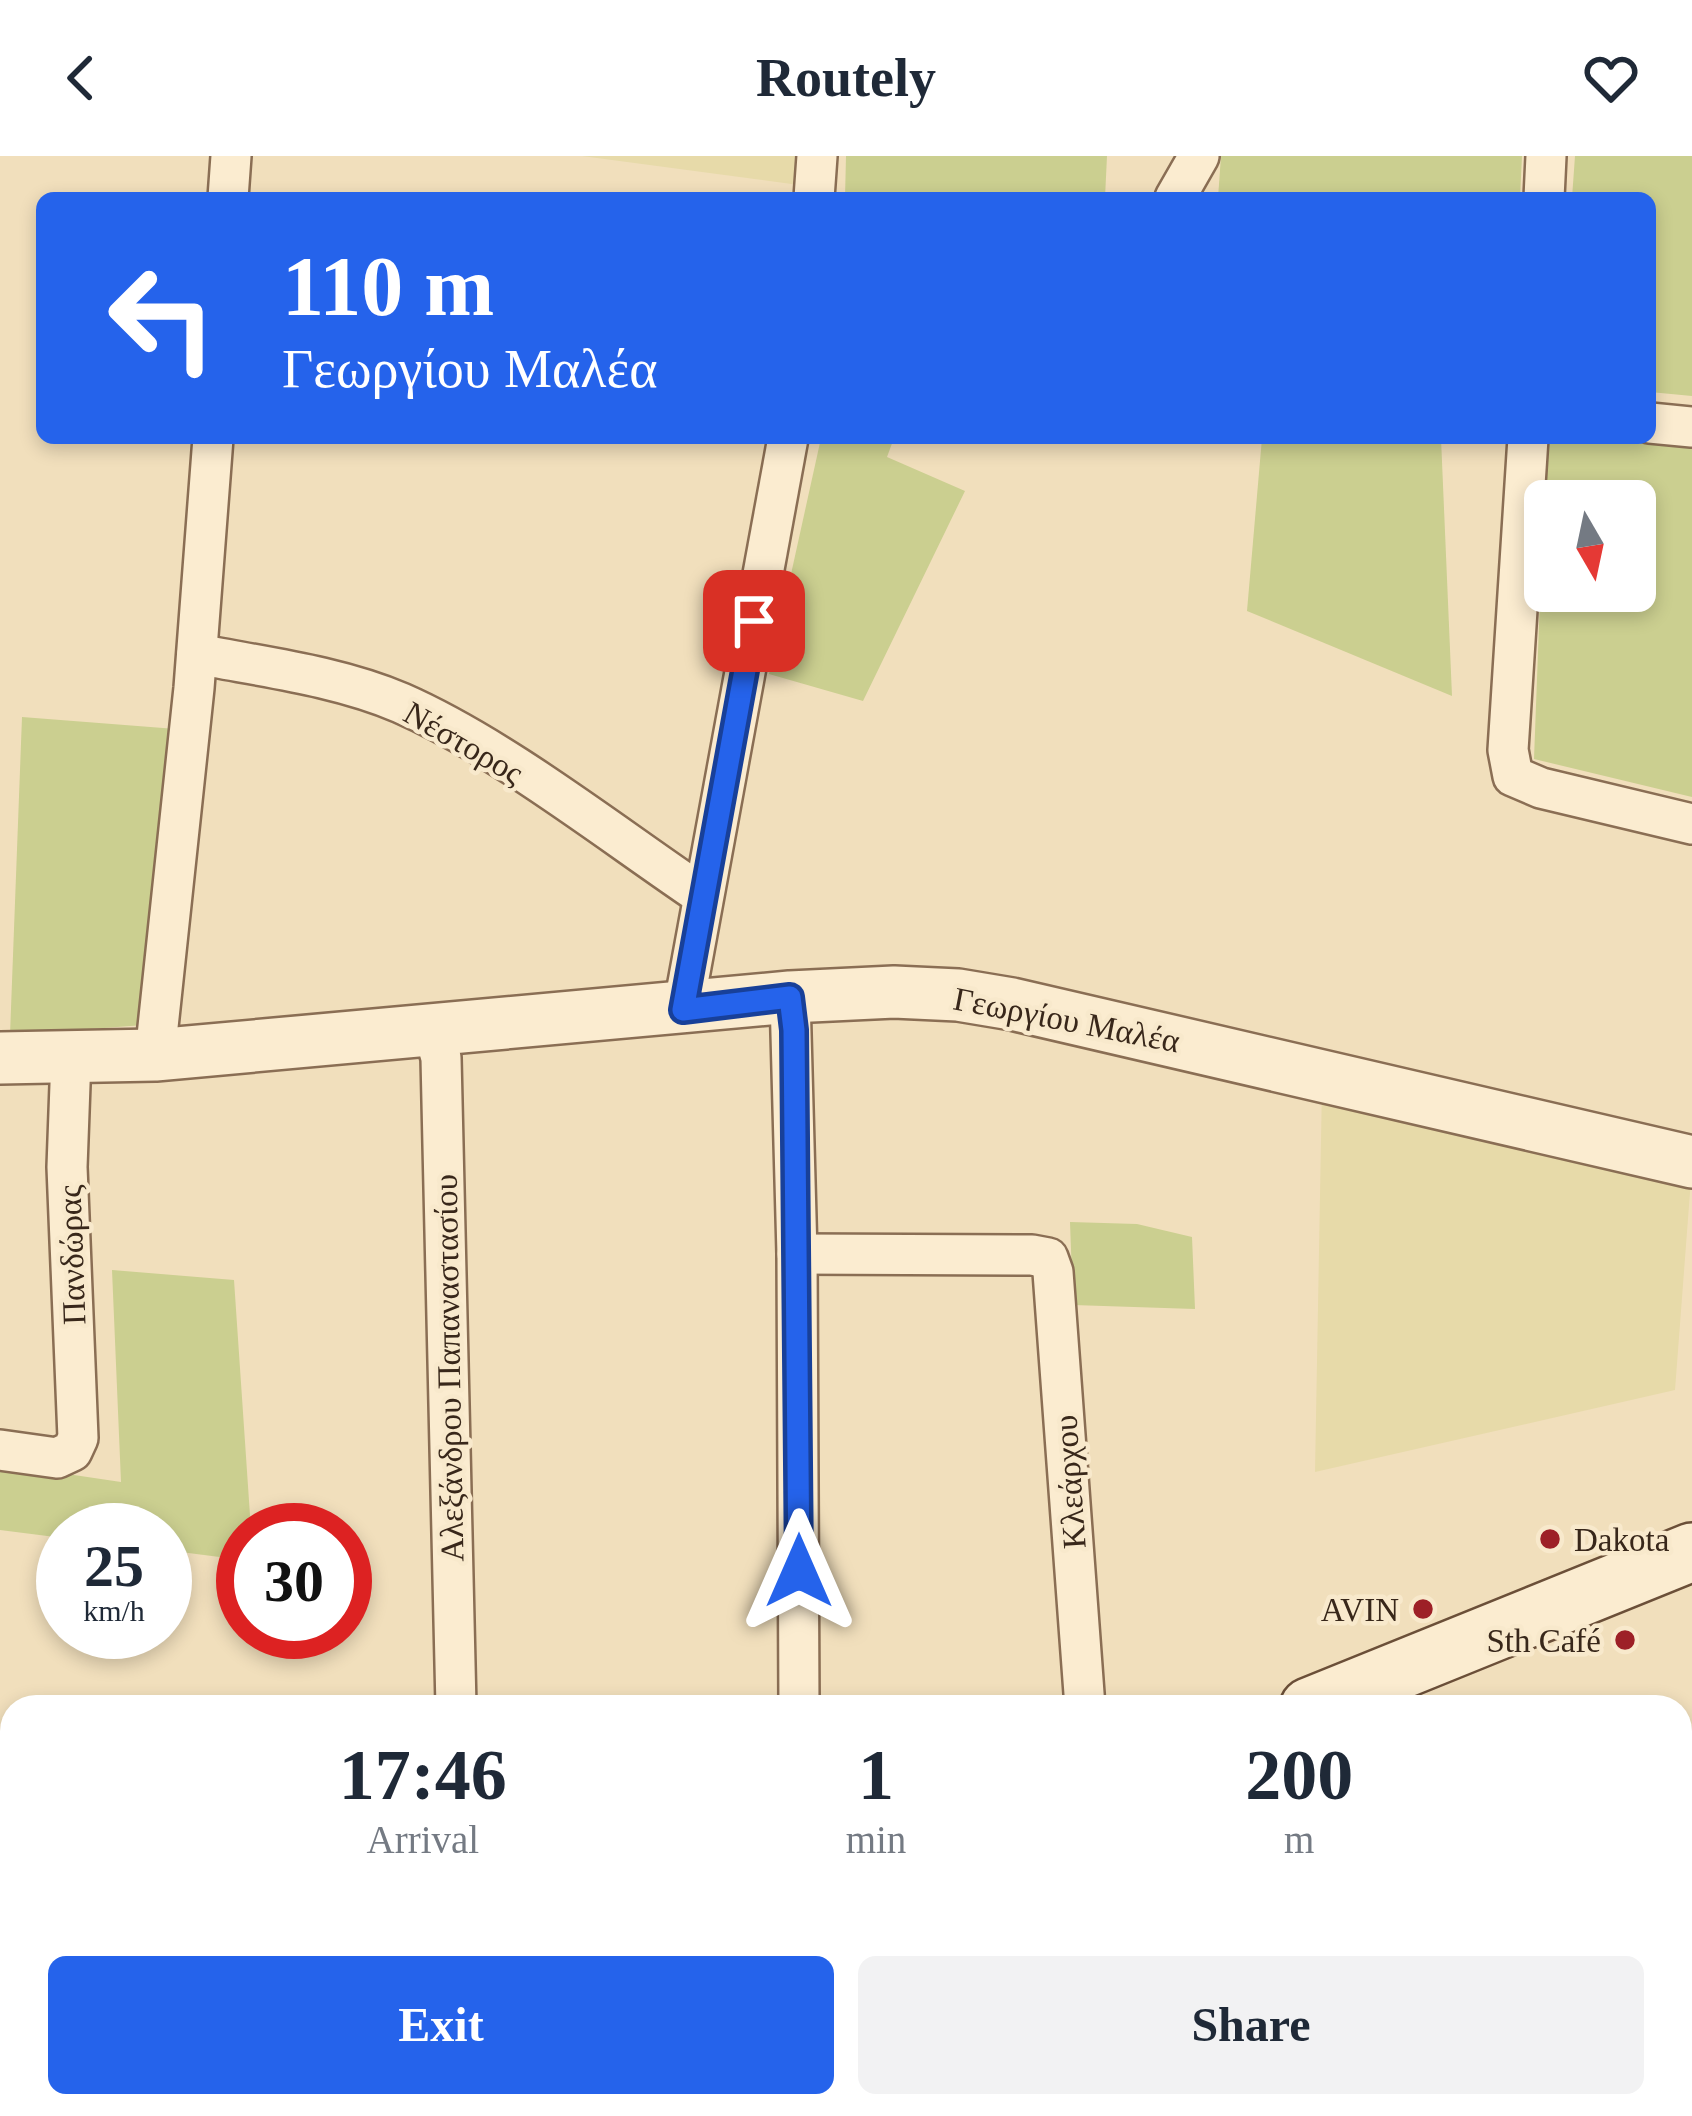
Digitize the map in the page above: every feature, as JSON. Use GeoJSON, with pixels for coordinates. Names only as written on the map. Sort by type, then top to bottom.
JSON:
{"type":"FeatureCollection","features":[{"type":"Feature","properties":{"kind":"main road"},"geometry":{"type":"LineString","coordinates":[[1339,1695],[1692,1552]]}},
{"type":"Feature","properties":{"kind":"street"},"geometry":{"type":"LineString","coordinates":[[229,192],[231,156]]}},
{"type":"Feature","properties":{"kind":"street"},"geometry":{"type":"LineString","coordinates":[[814,192],[817,156]]}},
{"type":"Feature","properties":{"kind":"street"},"geometry":{"type":"LineString","coordinates":[[1178,192],[1199,156]]}},
{"type":"Feature","properties":{"kind":"street"},"geometry":{"type":"LineString","coordinates":[[1544,192],[1546,156]]}},
{"type":"Feature","properties":{"kind":"street"},"geometry":{"type":"LineString","coordinates":[[1656,424],[1692,428]]}},
{"type":"Feature","properties":{"kind":"street"},"geometry":{"type":"LineString","coordinates":[[155,1055],[197,654],[213,444]]}},
{"type":"Feature","properties":{"kind":"street"},"geometry":{"type":"LineString","coordinates":[[683,1010],[787,444]]}},
{"type":"Feature","properties":{"kind":"street"},"geometry":{"type":"LineString","coordinates":[[1528,444],[1508,750],[1513,776],[1541,788],[1692,824]]}},
{"type":"Feature","properties":{"kind":"street","name":"Νέστορος"},"geometry":{"type":"LineString","coordinates":[[197,654],[305,675],[400,703],[494,755],[702,895]]}},
{"type":"Feature","properties":{"kind":"street","name":"Γεωργίου Μαλέα"},"geometry":{"type":"LineString","coordinates":[[0,1058],[155,1055],[790,997],[894,992],[958,995],[1692,1162]]}},
{"type":"Feature","properties":{"kind":"street"},"geometry":{"type":"LineString","coordinates":[[790,997],[800,1695]]}},
{"type":"Feature","properties":{"kind":"street","name":"Αλεξάνδρου Παπαναστασίου"},"geometry":{"type":"LineString","coordinates":[[433,1029],[441,1058],[456,1695]]}},
{"type":"Feature","properties":{"kind":"street","name":"Πανδώρας"},"geometry":{"type":"LineString","coordinates":[[0,1450],[56,1458],[72,1451],[77,1438],[67,1167],[71,1057]]}},
{"type":"Feature","properties":{"kind":"street","name":"Κλεάρχου"},"geometry":{"type":"LineString","coordinates":[[797,1254],[1048,1258],[1053,1272],[1084,1695]]}},
{"type":"Feature","properties":{"kind":"shaded area"},"geometry":{"type":"Polygon","coordinates":[[[582,156],[801,156],[799,185],[582,156]]]}},
{"type":"Feature","properties":{"kind":"shaded area"},"geometry":{"type":"Polygon","coordinates":[[[1322,1085],[1692,1166],[1675,1390],[1315,1472],[1322,1085]]]}},
{"type":"Feature","properties":{"kind":"green space"},"geometry":{"type":"Polygon","coordinates":[[[846,156],[1107,156],[1105,192],[845,192],[846,156]]]}},
{"type":"Feature","properties":{"kind":"green space"},"geometry":{"type":"Polygon","coordinates":[[[1221,156],[1522,156],[1520,192],[1218,192],[1221,156]]]}},
{"type":"Feature","properties":{"kind":"green space"},"geometry":{"type":"Polygon","coordinates":[[[1575,156],[1692,156],[1692,396],[1656,393],[1656,192],[1572,192],[1575,156]]]}},
{"type":"Feature","properties":{"kind":"green space"},"geometry":{"type":"Polygon","coordinates":[[[1692,442],[1692,797],[1534,759],[1539,612],[1656,612],[1656,480],[1544,480],[1546,444],[1692,442]]]}},
{"type":"Feature","properties":{"kind":"green space"},"geometry":{"type":"Polygon","coordinates":[[[820,444],[892,444],[887,457],[965,491],[863,701],[769,674],[820,444]]]}},
{"type":"Feature","properties":{"kind":"green space"},"geometry":{"type":"Polygon","coordinates":[[[1261,444],[1441,444],[1452,696],[1247,611],[1261,444]]]}},
{"type":"Feature","properties":{"kind":"green space"},"geometry":{"type":"Polygon","coordinates":[[[22,717],[176,729],[144,1025],[10,1035],[22,717]]]}},
{"type":"Feature","properties":{"kind":"green space"},"geometry":{"type":"Polygon","coordinates":[[[1070,1222],[1137,1224],[1192,1237],[1195,1309],[1073,1305],[1070,1222]]]}},
{"type":"Feature","properties":{"kind":"green space"},"geometry":{"type":"Polygon","coordinates":[[[112,1270],[234,1280],[249,1503],[216,1503],[216,1557],[192,1553],[192,1503],[36,1503],[36,1535],[0,1530],[0,1464],[121,1482],[112,1270]]]}},
{"type":"Feature","properties":{"kind":"place","name":"Dakota"},"geometry":{"type":"Point","coordinates":[1550,1539]}},
{"type":"Feature","properties":{"kind":"place","name":"AVIN"},"geometry":{"type":"Point","coordinates":[1423,1609]}},
{"type":"Feature","properties":{"kind":"place","name":"Sth Café"},"geometry":{"type":"Point","coordinates":[1625,1640]}},
{"type":"Feature","properties":{"kind":"route"},"geometry":{"type":"LineString","coordinates":[[754,621],[683,1010],[790,997],[799,1571]]}}]}
